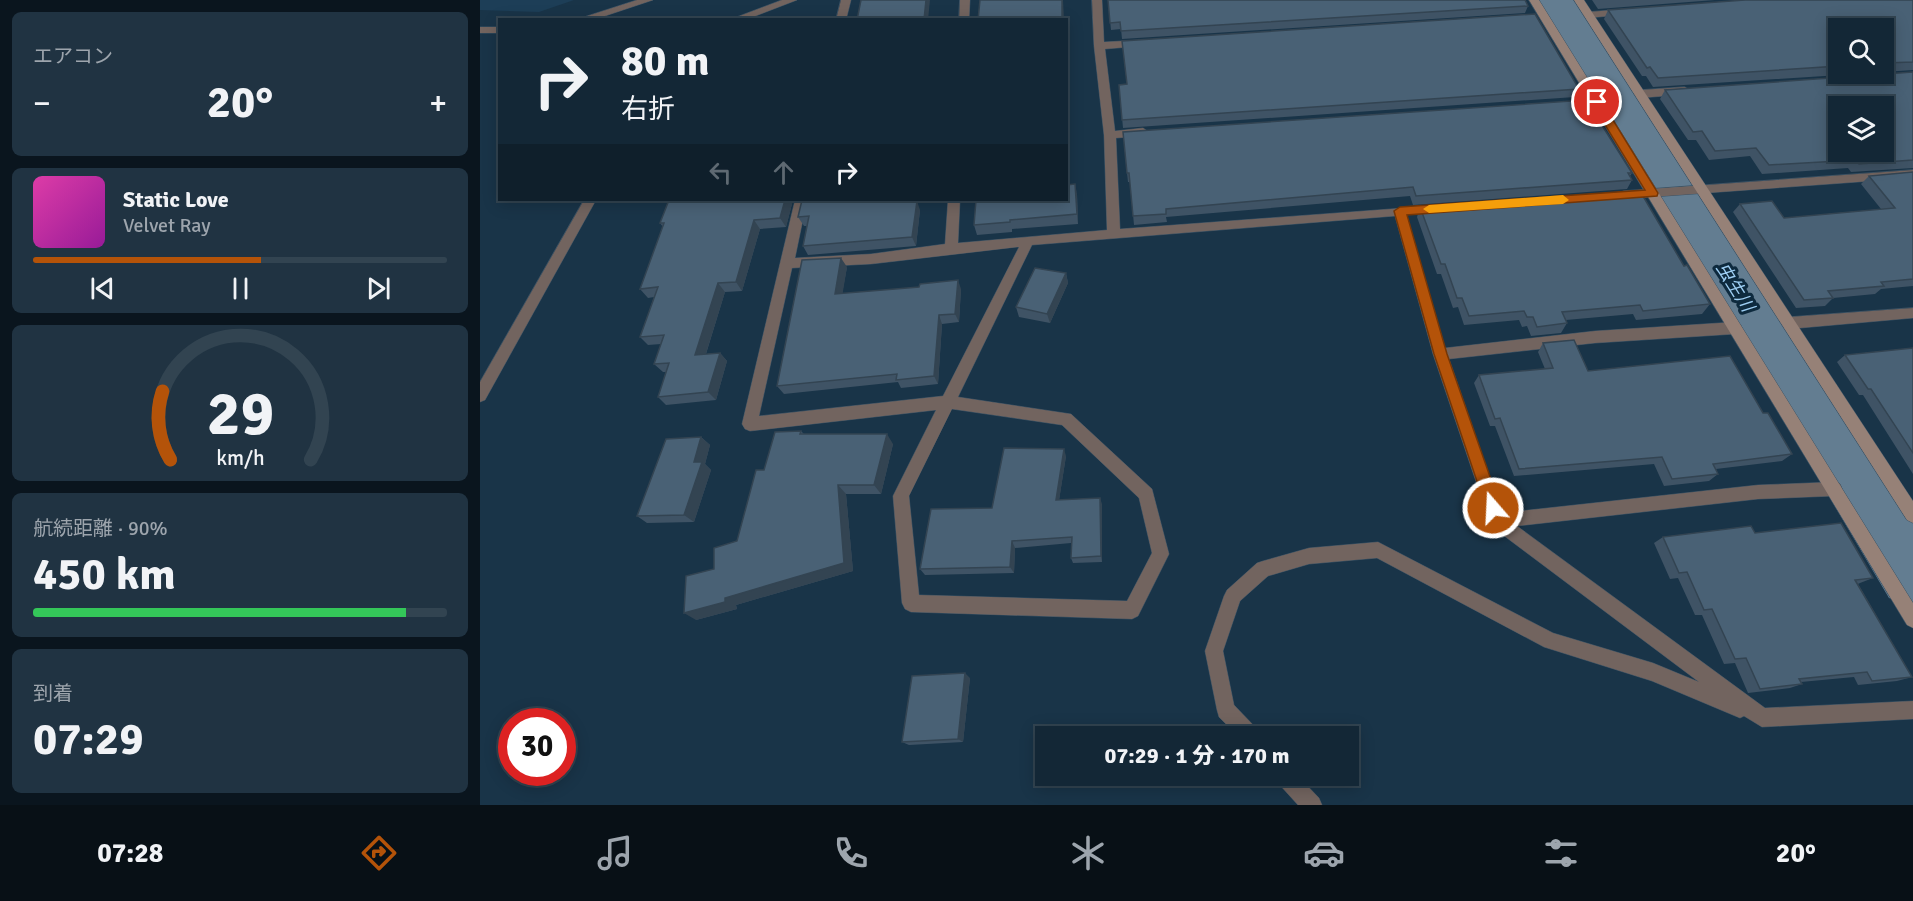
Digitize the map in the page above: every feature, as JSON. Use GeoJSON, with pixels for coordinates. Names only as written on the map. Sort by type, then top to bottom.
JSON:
{"type":"FeatureCollection","features":[{"type":"Feature","properties":{"kind":"street"},"geometry":{"type":"LineString","coordinates":[[587,18],[648,0]]}},
{"type":"Feature","properties":{"kind":"street"},"geometry":{"type":"LineString","coordinates":[[740,18],[792,0]]}},
{"type":"Feature","properties":{"kind":"street"},"geometry":{"type":"LineString","coordinates":[[842,18],[846,0]]}},
{"type":"Feature","properties":{"kind":"street"},"geometry":{"type":"LineString","coordinates":[[964,18],[965,0]]}},
{"type":"Feature","properties":{"kind":"street"},"geometry":{"type":"LineString","coordinates":[[1097,0],[1099,46],[1110,135],[1114,234]]}},
{"type":"Feature","properties":{"kind":"street"},"geometry":{"type":"LineString","coordinates":[[1534,0],[1539,18],[1591,102],[1653,193],[1913,619]]}},
{"type":"Feature","properties":{"kind":"street"},"geometry":{"type":"LineString","coordinates":[[1579,0],[1913,515]]}},
{"type":"Feature","properties":{"kind":"street"},"geometry":{"type":"LineString","coordinates":[[1588,15],[1635,11]]}},
{"type":"Feature","properties":{"kind":"street"},"geometry":{"type":"LineString","coordinates":[[480,30],[498,30]]}},
{"type":"Feature","properties":{"kind":"street"},"geometry":{"type":"LineString","coordinates":[[1099,46],[1157,42]]}},
{"type":"Feature","properties":{"kind":"street"},"geometry":{"type":"LineString","coordinates":[[1640,94],[1699,90]]}},
{"type":"Feature","properties":{"kind":"street"},"geometry":{"type":"LineString","coordinates":[[1110,135],[1157,131]]}},
{"type":"Feature","properties":{"kind":"street"},"geometry":{"type":"LineString","coordinates":[[1607,196],[1913,174]]}},
{"type":"Feature","properties":{"kind":"street"},"geometry":{"type":"LineString","coordinates":[[480,396],[589,201]]}},
{"type":"Feature","properties":{"kind":"street"},"geometry":{"type":"LineString","coordinates":[[801,201],[750,424],[950,402],[1066,419],[1146,494],[1161,554],[1132,610],[911,603],[901,496],[950,402],[1028,241]]}},
{"type":"Feature","properties":{"kind":"street"},"geometry":{"type":"LineString","coordinates":[[951,248],[954,201]]}},
{"type":"Feature","properties":{"kind":"street"},"geometry":{"type":"LineString","coordinates":[[786,263],[871,258],[1028,241],[1406,211],[1440,354],[1497,520],[1762,718]]}},
{"type":"Feature","properties":{"kind":"street"},"geometry":{"type":"LineString","coordinates":[[1789,323],[1913,313]]}},
{"type":"Feature","properties":{"kind":"street"},"geometry":{"type":"LineString","coordinates":[[1440,354],[1595,337],[1735,328]]}},
{"type":"Feature","properties":{"kind":"street"},"geometry":{"type":"LineString","coordinates":[[1497,520],[1758,492],[1834,489]]}},
{"type":"Feature","properties":{"kind":"street"},"geometry":{"type":"LineString","coordinates":[[1240,726],[1226,711],[1214,651],[1233,596],[1263,569],[1309,556],[1378,550],[1550,641],[1653,672],[1762,718],[1913,710]]}},
{"type":"Feature","properties":{"kind":"street"},"geometry":{"type":"LineString","coordinates":[[1294,786],[1312,805]]}},
{"type":"Feature","properties":{"kind":"shaded area"},"geometry":{"type":"Polygon","coordinates":[[[480,0],[574,0],[539,12],[480,10],[480,0]]]}},
{"type":"Feature","properties":{"kind":"building"},"geometry":{"type":"Polygon","coordinates":[[[861,0],[926,0],[924,18],[857,18],[861,0]]]}},
{"type":"Feature","properties":{"kind":"building"},"geometry":{"type":"Polygon","coordinates":[[[980,0],[1062,0],[1062,18],[978,18],[980,0]]]}},
{"type":"Feature","properties":{"kind":"building"},"geometry":{"type":"Polygon","coordinates":[[[1108,0],[1525,0],[1528,6],[1121,31],[1120,22],[1110,23],[1108,0]]]}},
{"type":"Feature","properties":{"kind":"building"},"geometry":{"type":"Polygon","coordinates":[[[1745,0],[1913,0],[1913,62],[1894,63],[1894,18],[1828,18],[1828,67],[1658,78],[1650,67],[1647,68],[1608,10],[1745,0]]]}},
{"type":"Feature","properties":{"kind":"building"},"geometry":{"type":"Polygon","coordinates":[[[1535,14],[1579,89],[1122,120],[1119,85],[1127,84],[1122,41],[1535,14]]]}},
{"type":"Feature","properties":{"kind":"building"},"geometry":{"type":"Polygon","coordinates":[[[1913,72],[1913,160],[1894,161],[1894,96],[1828,96],[1828,162],[1769,165],[1756,148],[1715,151],[1702,131],[1693,132],[1665,90],[1828,78],[1828,84],[1894,84],[1894,73],[1913,72]]]}},
{"type":"Feature","properties":{"kind":"building"},"geometry":{"type":"Polygon","coordinates":[[[1586,100],[1632,173],[1628,173],[1632,180],[1416,196],[1413,187],[1166,209],[1166,214],[1133,216],[1123,132],[1586,100]]]}},
{"type":"Feature","properties":{"kind":"building"},"geometry":{"type":"Polygon","coordinates":[[[1858,162],[1886,162],[1859,164],[1858,162]]]}},
{"type":"Feature","properties":{"kind":"building"},"geometry":{"type":"Polygon","coordinates":[[[1913,172],[1913,279],[1881,282],[1884,286],[1828,291],[1833,298],[1804,300],[1740,204],[1772,201],[1784,218],[1895,208],[1869,176],[1913,172]]]}},
{"type":"Feature","properties":{"kind":"building"},"geometry":{"type":"Polygon","coordinates":[[[1075,184],[1077,214],[974,225],[976,201],[1068,201],[1068,185],[1075,184]]]}},
{"type":"Feature","properties":{"kind":"building"},"geometry":{"type":"Polygon","coordinates":[[[1640,191],[1684,266],[1687,265],[1710,304],[1643,311],[1640,305],[1562,312],[1567,323],[1537,327],[1533,317],[1527,317],[1524,311],[1469,316],[1462,298],[1457,298],[1445,264],[1441,264],[1420,207],[1640,191]]]}},
{"type":"Feature","properties":{"kind":"building"},"geometry":{"type":"Polygon","coordinates":[[[669,201],[785,201],[780,218],[754,220],[736,282],[718,283],[695,355],[720,353],[708,392],[658,397],[669,363],[654,364],[664,335],[640,337],[658,287],[640,289],[664,223],[660,223],[669,201]]]}},
{"type":"Feature","properties":{"kind":"building"},"geometry":{"type":"Polygon","coordinates":[[[802,201],[917,201],[912,237],[803,246],[809,216],[798,217],[802,201]]]}},
{"type":"Feature","properties":{"kind":"building"},"geometry":{"type":"Polygon","coordinates":[[[841,258],[835,294],[919,287],[920,284],[958,280],[955,314],[939,315],[934,376],[896,380],[897,374],[777,386],[802,260],[841,258]]]}},
{"type":"Feature","properties":{"kind":"building"},"geometry":{"type":"Polygon","coordinates":[[[1035,268],[1066,273],[1047,314],[1016,307],[1035,268]]]}},
{"type":"Feature","properties":{"kind":"building"},"geometry":{"type":"Polygon","coordinates":[[[1574,340],[1588,371],[1730,356],[1763,413],[1768,413],[1792,454],[1713,464],[1718,474],[1672,479],[1662,457],[1519,469],[1500,418],[1495,419],[1479,375],[1553,368],[1543,343],[1574,340]]]}},
{"type":"Feature","properties":{"kind":"building"},"geometry":{"type":"Polygon","coordinates":[[[1913,348],[1913,453],[1871,389],[1868,389],[1845,355],[1913,348]]]}},
{"type":"Feature","properties":{"kind":"building"},"geometry":{"type":"Polygon","coordinates":[[[801,431],[800,434],[887,434],[874,485],[838,485],[844,563],[725,598],[725,602],[684,613],[686,576],[714,569],[714,548],[737,541],[756,470],[764,470],[775,432],[801,431]]]}},
{"type":"Feature","properties":{"kind":"building"},"geometry":{"type":"Polygon","coordinates":[[[701,437],[694,462],[702,462],[684,515],[637,516],[666,439],[701,437]]]}},
{"type":"Feature","properties":{"kind":"building"},"geometry":{"type":"Polygon","coordinates":[[[1004,448],[1064,449],[1056,500],[1100,498],[1101,556],[1071,558],[1072,537],[1012,541],[1010,567],[920,569],[931,509],[992,508],[1004,448]]]}},
{"type":"Feature","properties":{"kind":"building"},"geometry":{"type":"Polygon","coordinates":[[[1841,523],[1873,578],[1855,580],[1912,677],[1872,681],[1867,672],[1799,679],[1802,684],[1760,689],[1746,658],[1735,659],[1712,609],[1704,610],[1687,572],[1679,573],[1663,537],[1751,526],[1755,533],[1841,523]]]}},
{"type":"Feature","properties":{"kind":"building"},"geometry":{"type":"Polygon","coordinates":[[[965,673],[958,739],[902,742],[912,676],[965,673]]]}},
{"type":"Feature","properties":{"kind":"waterway","name":"虫生川"},"geometry":{"type":"LineString","coordinates":[[1556,0],[1913,575]]}},
{"type":"Feature","properties":{"kind":"slow traffic"},"geometry":{"type":"LineString","coordinates":[[1429,209],[1563,200]]}},
{"type":"Feature","properties":{"kind":"route"},"geometry":{"type":"LineString","coordinates":[[1493,508],[1440,354],[1400,211],[1653,193],[1597,102]]}}]}
